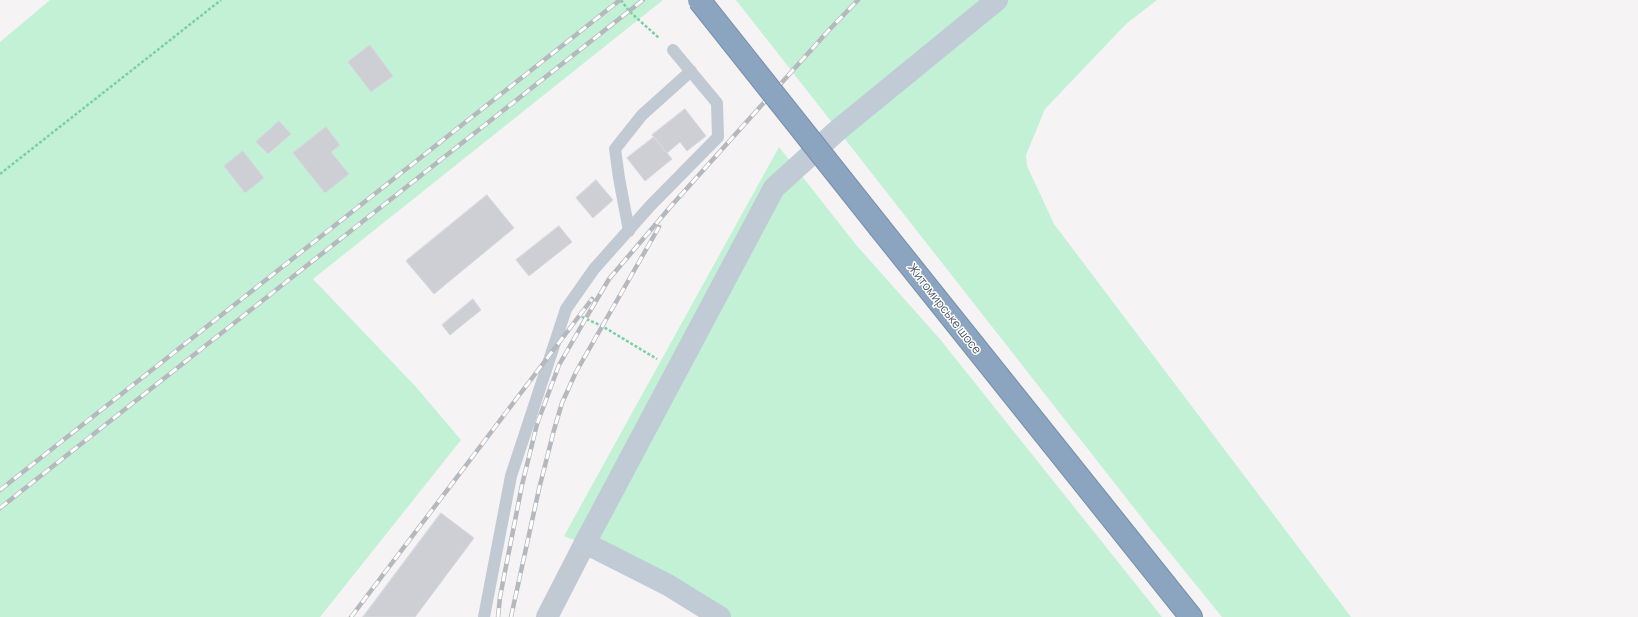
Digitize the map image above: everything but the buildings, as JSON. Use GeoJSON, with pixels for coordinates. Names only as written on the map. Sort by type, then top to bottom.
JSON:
{"type":"FeatureCollection","features":[{"type":"Feature","properties":{"kind":"highway","name":"Житомирське шосе"},"geometry":{"type":"LineString","coordinates":[[699,0],[1191,617]]}},
{"type":"Feature","properties":{"kind":"street"},"geometry":{"type":"LineString","coordinates":[[547,617],[774,188],[838,130],[997,0]]}},
{"type":"Feature","properties":{"kind":"street"},"geometry":{"type":"LineString","coordinates":[[585,543],[668,585],[720,617]]}},
{"type":"Feature","properties":{"kind":"lane"},"geometry":{"type":"LineString","coordinates":[[484,617],[511,476],[566,309],[594,269],[718,137],[717,103],[673,50]]}},
{"type":"Feature","properties":{"kind":"lane"},"geometry":{"type":"LineString","coordinates":[[629,230],[615,149],[642,115],[691,71]]}},
{"type":"Feature","properties":{"kind":"path"},"geometry":{"type":"LineString","coordinates":[[0,174],[221,0]]}},
{"type":"Feature","properties":{"kind":"path"},"geometry":{"type":"LineString","coordinates":[[621,0],[629,11],[673,50]]}},
{"type":"Feature","properties":{"kind":"path"},"geometry":{"type":"LineString","coordinates":[[566,309],[602,326],[677,370]]}},
{"type":"Feature","properties":{"kind":"green space"},"geometry":{"type":"Polygon","coordinates":[[[50,0],[663,0],[313,279],[416,387],[461,440],[320,617],[0,617],[0,42],[50,0]]]}},
{"type":"Feature","properties":{"kind":"green space"},"geometry":{"type":"Polygon","coordinates":[[[736,0],[1157,0],[1126,24],[1045,109],[1026,155],[1027,166],[1054,224],[1351,617],[1222,617],[1149,527],[736,0]]]}},
{"type":"Feature","properties":{"kind":"green space"},"geometry":{"type":"Polygon","coordinates":[[[779,147],[857,246],[939,338],[1162,617],[720,617],[600,551],[564,536],[779,147]]]}},
{"type":"Feature","properties":{"kind":"railway"},"geometry":{"type":"LineString","coordinates":[[0,490],[620,0]]}},
{"type":"Feature","properties":{"kind":"railway"},"geometry":{"type":"LineString","coordinates":[[0,508],[643,0]]}},
{"type":"Feature","properties":{"kind":"railway"},"geometry":{"type":"LineString","coordinates":[[498,617],[500,597],[522,485],[537,424],[559,365],[586,318],[609,279],[672,205],[829,30],[858,0]]}},
{"type":"Feature","properties":{"kind":"railway"},"geometry":{"type":"LineString","coordinates":[[511,617],[539,489],[562,403],[576,372],[659,227]]}},
{"type":"Feature","properties":{"kind":"railway"},"geometry":{"type":"LineString","coordinates":[[351,617],[592,299]]}}]}
